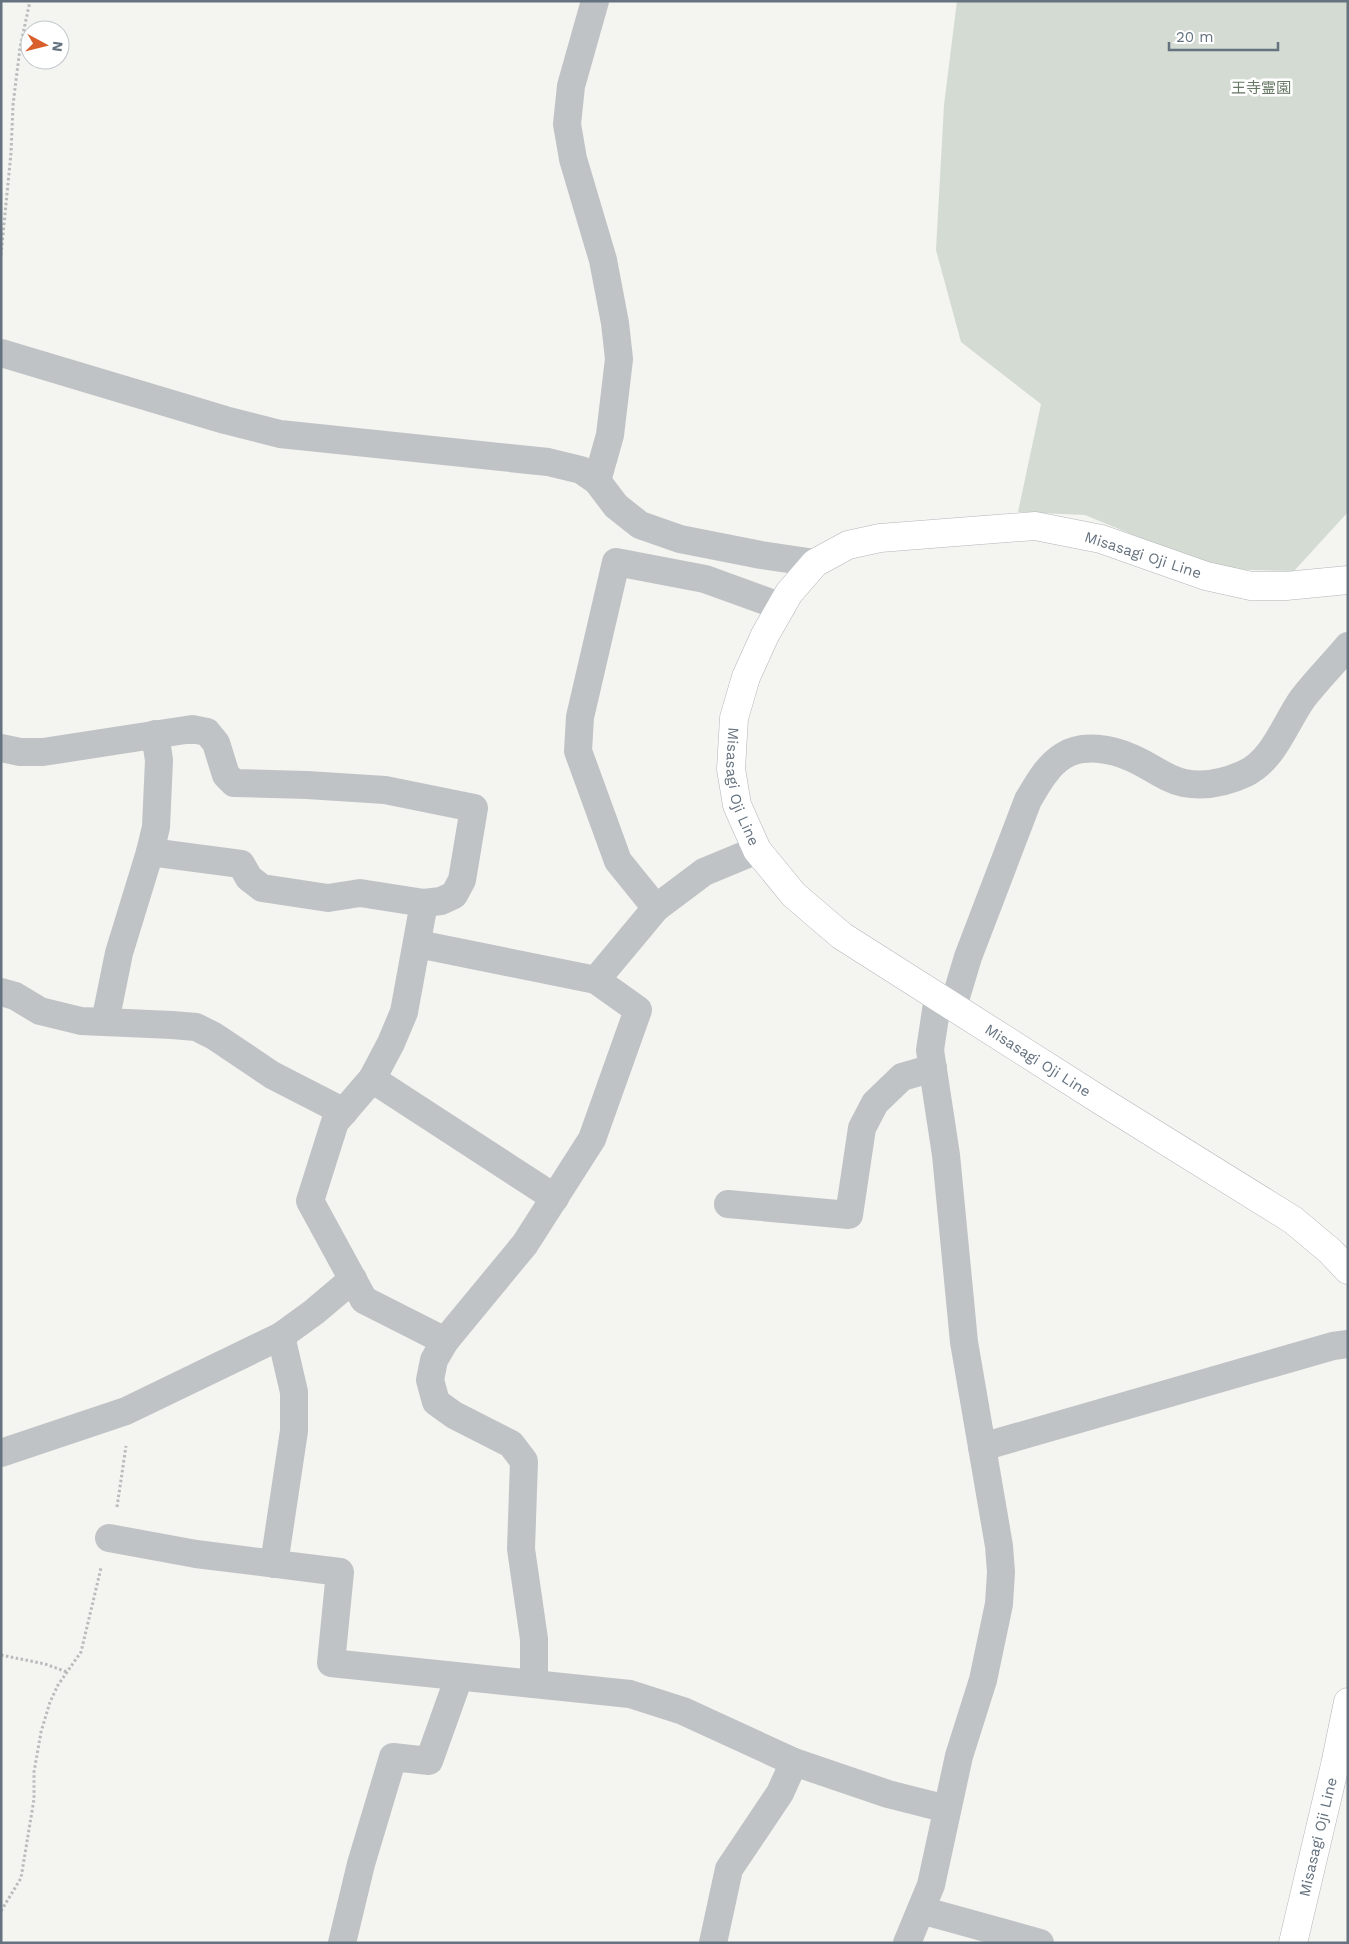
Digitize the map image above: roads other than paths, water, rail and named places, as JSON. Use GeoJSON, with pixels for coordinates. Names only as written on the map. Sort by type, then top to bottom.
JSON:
{"type":"FeatureCollection","features":[{"type":"Feature","properties":{"kind":"main road","name":"Misasagi Oji Line"},"geometry":{"type":"LineString","coordinates":[[1348,580],[1286,586],[1251,586],[1206,576],[1102,539],[1036,526],[880,538],[848,546],[815,563],[789,593],[765,635],[746,677],[734,718],[731,769],[737,804],[757,850],[794,894],[842,936],[1293,1220],[1330,1251],[1348,1270]]}},
{"type":"Feature","properties":{"kind":"main road","name":"Misasagi Oji Line"},"geometry":{"type":"LineString","coordinates":[[1293,1943],[1336,1764],[1348,1702]]}},
{"type":"Feature","properties":{"kind":"street"},"geometry":{"type":"LineString","coordinates":[[595,1],[571,86],[567,124],[572,159],[603,260],[615,323],[619,359],[610,435],[597,481]]}},
{"type":"Feature","properties":{"kind":"street"},"geometry":{"type":"LineString","coordinates":[[1,353],[225,420],[280,434],[548,462],[581,470],[597,481],[616,506],[640,525],[680,539],[761,555],[815,563]]}},
{"type":"Feature","properties":{"kind":"street"},"geometry":{"type":"LineString","coordinates":[[656,908],[618,861],[578,751],[580,717],[616,562],[705,579],[782,607]]}},
{"type":"Feature","properties":{"kind":"street"},"geometry":{"type":"LineString","coordinates":[[907,1943],[931,1885],[959,1756],[983,1680],[999,1604],[1001,1572],[999,1546],[964,1342],[946,1155],[930,1050],[945,1002],[968,957],[1028,800],[1040,781],[1061,756],[1073,750],[1086,748],[1106,750],[1132,758],[1183,783],[1204,785],[1226,782],[1248,772],[1273,749],[1303,698],[1348,646]]}},
{"type":"Feature","properties":{"kind":"street"},"geometry":{"type":"LineString","coordinates":[[1,748],[20,752],[43,752],[192,728],[207,732],[216,743],[226,775],[234,783],[385,790],[474,808],[462,880],[454,894],[441,900],[424,903],[360,892],[328,898],[262,888],[249,878],[241,864],[150,852]]}},
{"type":"Feature","properties":{"kind":"street"},"geometry":{"type":"LineString","coordinates":[[105,1022],[118,954],[156,827],[159,760],[155,734]]}},
{"type":"Feature","properties":{"kind":"street"},"geometry":{"type":"LineString","coordinates":[[596,980],[656,908],[704,872],[757,850]]}},
{"type":"Feature","properties":{"kind":"street"},"geometry":{"type":"LineString","coordinates":[[424,903],[404,1012],[391,1043],[372,1079],[335,1122],[310,1201],[364,1300],[445,1341]]}},
{"type":"Feature","properties":{"kind":"street"},"geometry":{"type":"LineString","coordinates":[[418,944],[596,980],[638,1010],[592,1139],[525,1244],[445,1341],[434,1360],[430,1380],[436,1402],[454,1415],[512,1444],[524,1461],[521,1549],[534,1638],[534,1684]]}},
{"type":"Feature","properties":{"kind":"street"},"geometry":{"type":"LineString","coordinates":[[1,992],[15,996],[40,1011],[81,1021],[172,1024],[196,1027],[214,1036],[272,1076],[344,1112]]}},
{"type":"Feature","properties":{"kind":"street"},"geometry":{"type":"LineString","coordinates":[[728,1204],[849,1215],[862,1128],[875,1103],[902,1077],[932,1068]]}},
{"type":"Feature","properties":{"kind":"street"},"geometry":{"type":"LineString","coordinates":[[372,1079],[554,1198]]}},
{"type":"Feature","properties":{"kind":"street"},"geometry":{"type":"LineString","coordinates":[[1,1453],[126,1411],[281,1336],[314,1312],[353,1279]]}},
{"type":"Feature","properties":{"kind":"street"},"geometry":{"type":"LineString","coordinates":[[274,1564],[294,1431],[294,1392],[281,1336]]}},
{"type":"Feature","properties":{"kind":"street"},"geometry":{"type":"LineString","coordinates":[[982,1447],[1333,1346],[1348,1344]]}},
{"type":"Feature","properties":{"kind":"street"},"geometry":{"type":"LineString","coordinates":[[109,1538],[196,1554],[340,1572],[331,1663],[630,1694],[682,1711],[794,1762],[888,1794],[947,1809]]}},
{"type":"Feature","properties":{"kind":"street"},"geometry":{"type":"LineString","coordinates":[[342,1943],[361,1864],[393,1757],[429,1762],[459,1677]]}},
{"type":"Feature","properties":{"kind":"street"},"geometry":{"type":"LineString","coordinates":[[712,1943],[729,1869],[780,1793],[794,1762]]}},
{"type":"Feature","properties":{"kind":"street"},"geometry":{"type":"LineString","coordinates":[[921,1910],[1040,1943]]}},
{"type":"Feature","properties":{"kind":"park label","name":"王寺霊園"},"geometry":{"type":"Point","coordinates":[1261,88]}}]}
